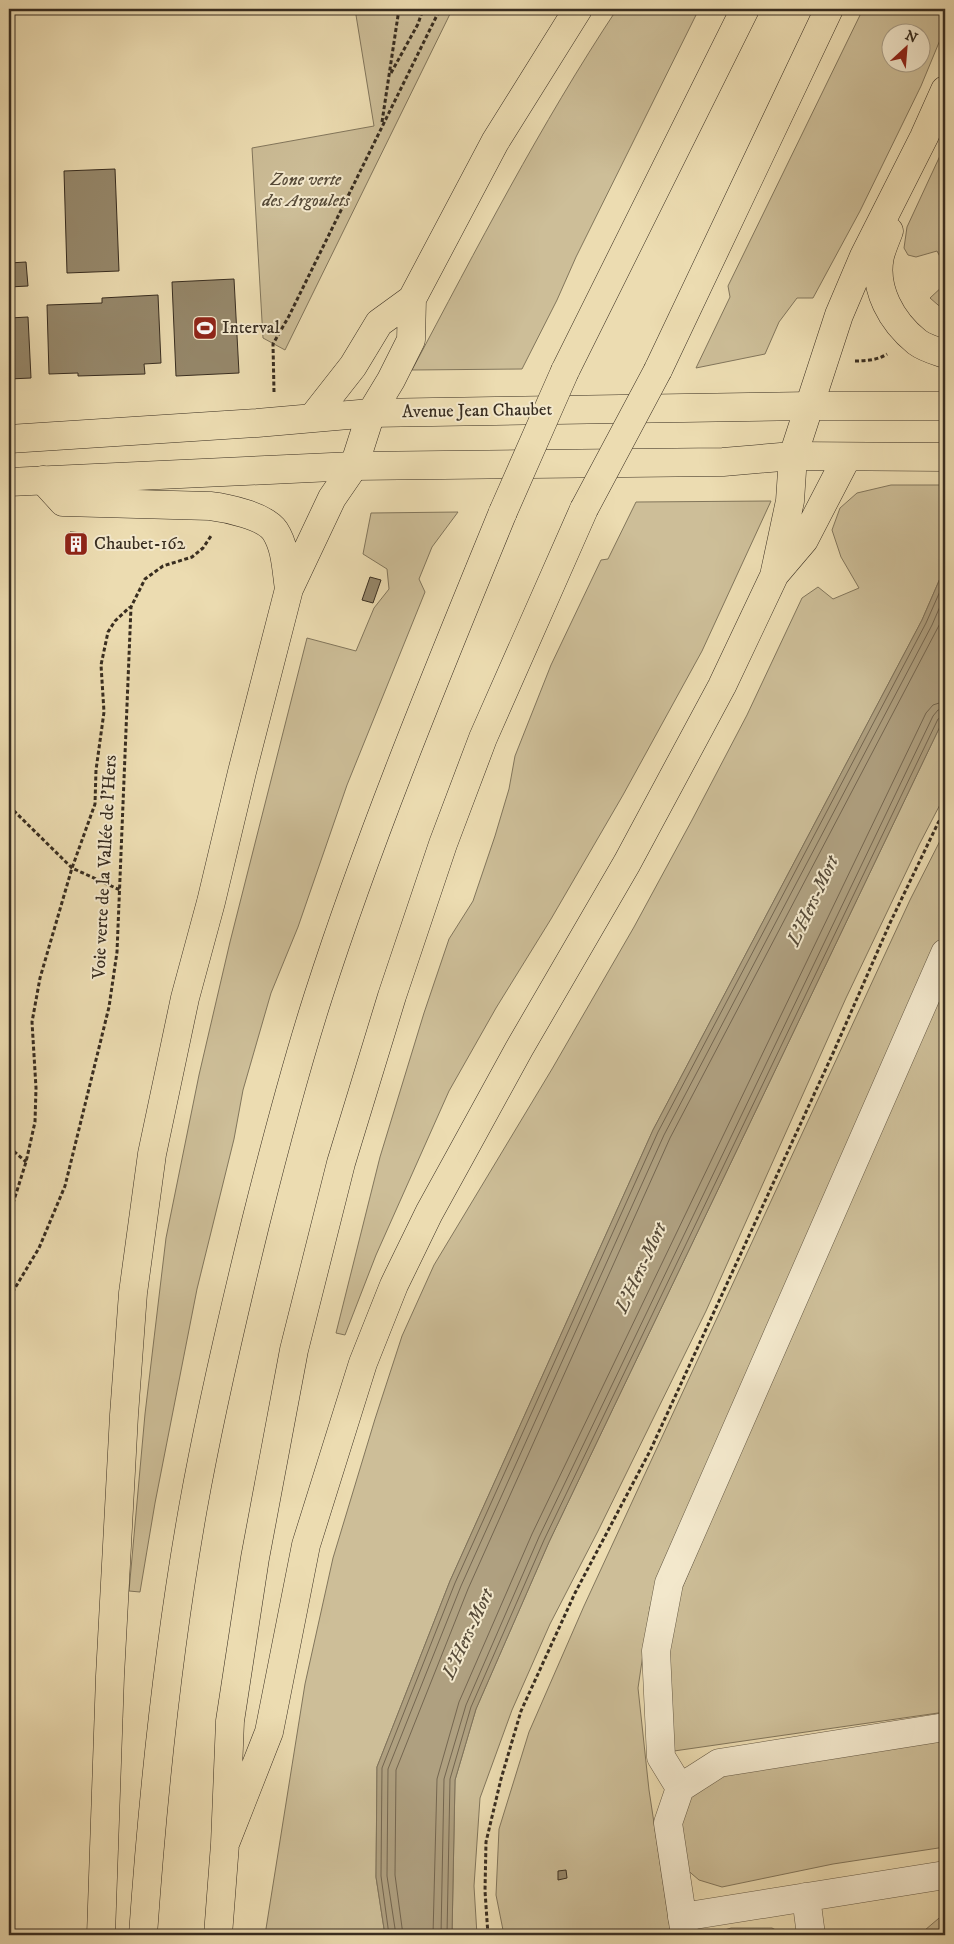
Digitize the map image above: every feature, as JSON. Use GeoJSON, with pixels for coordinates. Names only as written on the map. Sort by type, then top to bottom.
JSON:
{"type":"FeatureCollection","features":[{"type":"Feature","properties":{"kind":"main road"},"geometry":{"type":"LineString","coordinates":[[101,1935],[110,1676],[124,1415],[133,1294],[150,1173],[185,998],[211,902],[289,589],[332,498],[354,466],[371,413],[391,380],[411,340],[412,299],[494,142],[578,9]]}},
{"type":"Feature","properties":{"kind":"main road"},"geometry":{"type":"LineString","coordinates":[[143,1935],[150,1836],[164,1710],[172,1643],[193,1510],[217,1385],[275,1144],[318,997],[416,725],[504,512],[565,371],[745,9]]}},
{"type":"Feature","properties":{"kind":"main road"},"geometry":{"type":"LineString","coordinates":[[218,1935],[225,1844],[230,1721],[254,1558],[294,1350],[342,1163],[392,996],[453,818],[483,738],[584,510],[658,370],[829,9]]}},
{"type":"Feature","properties":{"kind":"main road"},"geometry":{"type":"LineString","coordinates":[[225,1844],[269,1732],[306,1546],[362,1363],[394,1285],[429,1213],[520,1049],[627,863],[722,686],[774,576],[790,502],[793,456],[839,315],[864,256],[924,137],[945,90]]}},
{"type":"Feature","properties":{"kind":"main road"},"geometry":{"type":"LineString","coordinates":[[924,137],[880,257],[880,283],[886,303],[901,326],[918,343],[945,354]]}},
{"type":"Feature","properties":{"kind":"main road"},"geometry":{"type":"LineString","coordinates":[[313,417],[353,366],[379,323],[412,299]]}},
{"type":"Feature","properties":{"kind":"main road","name":"Avenue Jean Chaubet"},"geometry":{"type":"LineString","coordinates":[[9,439],[256,423],[371,413],[810,406],[945,406]]}},
{"type":"Feature","properties":{"kind":"main road"},"geometry":{"type":"LineString","coordinates":[[9,482],[354,466],[724,462],[793,456],[942,457]]}},
{"type":"Feature","properties":{"kind":"main road"},"geometry":{"type":"LineString","coordinates":[[774,576],[804,540],[847,457]]}},
{"type":"Feature","properties":{"kind":"main road"},"geometry":{"type":"LineString","coordinates":[[43,480],[63,502],[210,506],[226,508],[256,518],[274,530],[284,551],[289,589]]}},
{"type":"Feature","properties":{"kind":"lane"},"geometry":{"type":"LineString","coordinates":[[680,1788],[661,1757],[660,1748],[656,1651],[669,1583],[945,953]]}},
{"type":"Feature","properties":{"kind":"lane"},"geometry":{"type":"LineString","coordinates":[[945,1727],[719,1763],[680,1788],[668,1823],[684,1926],[806,1897],[945,1875]]}},
{"type":"Feature","properties":{"kind":"lane"},"geometry":{"type":"LineString","coordinates":[[806,1897],[811,1935]]}},
{"type":"Feature","properties":{"kind":"path"},"geometry":{"type":"LineString","coordinates":[[381,126],[399,9]]}},
{"type":"Feature","properties":{"kind":"path"},"geometry":{"type":"LineString","coordinates":[[390,75],[418,24],[423,9]]}},
{"type":"Feature","properties":{"kind":"path"},"geometry":{"type":"LineString","coordinates":[[282,392],[274,395],[273,344],[289,316],[440,9]]}},
{"type":"Feature","properties":{"kind":"path","name":"Voie verte de la Vallée de l'Hers"},"geometry":{"type":"LineString","coordinates":[[9,1298],[39,1248],[65,1186],[109,1007],[117,952],[131,607],[145,579],[164,566],[192,557],[203,548],[216,530]]}},
{"type":"Feature","properties":{"kind":"path"},"geometry":{"type":"LineString","coordinates":[[9,1216],[26,1162],[35,1122],[36,1088],[32,1022],[40,978],[72,868],[95,804],[96,770],[104,712],[101,665],[108,632],[115,621],[131,607]]}},
{"type":"Feature","properties":{"kind":"path"},"geometry":{"type":"LineString","coordinates":[[9,806],[72,868],[120,890]]}},
{"type":"Feature","properties":{"kind":"path"},"geometry":{"type":"LineString","coordinates":[[488,1935],[484,1891],[486,1842],[501,1780],[521,1711],[575,1593],[650,1451],[834,1052],[890,924],[945,811]]}},
{"type":"Feature","properties":{"kind":"path"},"geometry":{"type":"LineString","coordinates":[[9,1147],[26,1162]]}},
{"type":"Feature","properties":{"kind":"green space","name":"Zone verte des Argoulets"},"geometry":{"type":"Polygon","coordinates":[[[355,9],[457,9],[450,14],[285,350],[263,338],[252,148],[374,126],[355,9]]]}},
{"type":"Feature","properties":{"kind":"green space"},"geometry":{"type":"Polygon","coordinates":[[[617,9],[699,9],[522,369],[412,370],[535,142],[617,9]]]}},
{"type":"Feature","properties":{"kind":"green space"},"geometry":{"type":"Polygon","coordinates":[[[863,9],[945,9],[945,28],[932,59],[932,22],[882,22],[882,72],[927,72],[860,211],[813,298],[797,298],[779,322],[765,354],[696,368],[730,297],[728,286],[863,9]]]}},
{"type":"Feature","properties":{"kind":"green space"},"geometry":{"type":"Polygon","coordinates":[[[945,145],[945,266],[937,251],[916,257],[908,255],[904,248],[907,227],[945,145]]]}},
{"type":"Feature","properties":{"kind":"green space"},"geometry":{"type":"Polygon","coordinates":[[[945,284],[945,311],[930,298],[945,284]]]}},
{"type":"Feature","properties":{"kind":"green space"},"geometry":{"type":"Polygon","coordinates":[[[891,485],[945,485],[945,567],[922,620],[653,1130],[450,1581],[377,1767],[376,1877],[385,1935],[265,1935],[305,1684],[333,1558],[402,1336],[434,1265],[552,1069],[634,927],[692,820],[747,715],[802,598],[818,587],[833,599],[859,588],[841,557],[832,530],[840,508],[857,493],[891,485]]]}},
{"type":"Feature","properties":{"kind":"green space"},"geometry":{"type":"Polygon","coordinates":[[[771,501],[702,651],[623,795],[551,919],[496,1008],[449,1091],[376,1255],[345,1335],[336,1333],[380,1157],[424,1013],[449,939],[473,901],[509,789],[515,756],[551,665],[601,560],[608,559],[636,502],[771,501]]]}},
{"type":"Feature","properties":{"kind":"green space"},"geometry":{"type":"Polygon","coordinates":[[[458,512],[432,547],[419,579],[425,592],[347,785],[298,927],[271,993],[243,1090],[234,1139],[197,1289],[155,1503],[140,1592],[129,1591],[145,1414],[166,1238],[199,1075],[230,942],[307,638],[356,651],[374,608],[389,589],[387,569],[363,554],[371,513],[458,512]]]}},
{"type":"Feature","properties":{"kind":"green space"},"geometry":{"type":"Polygon","coordinates":[[[945,716],[945,795],[846,998],[706,1311],[550,1624],[512,1710],[480,1798],[474,1886],[477,1935],[452,1935],[455,1780],[476,1709],[549,1542],[945,716]]]}},
{"type":"Feature","properties":{"kind":"green space"},"geometry":{"type":"Polygon","coordinates":[[[945,831],[945,927],[650,1607],[638,1688],[649,1790],[671,1935],[504,1935],[496,1895],[499,1829],[529,1732],[584,1606],[910,900],[945,831]]]}},
{"type":"Feature","properties":{"kind":"green space"},"geometry":{"type":"Polygon","coordinates":[[[945,966],[945,1712],[667,1752],[663,1633],[945,966]]]}},
{"type":"Feature","properties":{"kind":"green space"},"geometry":{"type":"Polygon","coordinates":[[[945,1740],[945,1847],[833,1864],[722,1887],[699,1880],[685,1868],[680,1818],[691,1793],[722,1774],[945,1740]]]}},
{"type":"Feature","properties":{"kind":"green space"},"geometry":{"type":"Polygon","coordinates":[[[945,1913],[945,1935],[926,1935],[925,1930],[945,1913]]]}},
{"type":"Feature","properties":{"kind":"green space"},"geometry":{"type":"Polygon","coordinates":[[[731,1928],[772,1928],[785,1935],[716,1935],[718,1932],[731,1928]]]}},
{"type":"Feature","properties":{"kind":"water","name":"L'Hers-Mort"},"geometry":{"type":"Polygon","coordinates":[[[945,567],[945,716],[549,1542],[476,1709],[455,1780],[452,1935],[385,1935],[376,1877],[377,1767],[450,1581],[653,1130],[922,620],[945,567]]]}},
{"type":"Feature","properties":{"kind":"building"},"geometry":{"type":"Polygon","coordinates":[[[115,169],[119,271],[67,273],[64,171],[115,169]]]}},
{"type":"Feature","properties":{"kind":"building"},"geometry":{"type":"Polygon","coordinates":[[[26,262],[28,286],[9,287],[9,263],[26,262]]]}},
{"type":"Feature","properties":{"kind":"building","name":"Interval"},"geometry":{"type":"Polygon","coordinates":[[[234,279],[239,373],[176,376],[172,282],[234,279]]]}},
{"type":"Feature","properties":{"kind":"building"},"geometry":{"type":"Polygon","coordinates":[[[158,295],[161,363],[144,364],[145,374],[78,376],[78,373],[49,374],[47,305],[102,303],[102,298],[158,295]]]}},
{"type":"Feature","properties":{"kind":"building"},"geometry":{"type":"Polygon","coordinates":[[[28,317],[31,378],[9,379],[9,318],[28,317]]]}},
{"type":"Feature","properties":{"kind":"building","name":"Chaubet-162"},"geometry":{"type":"Polygon","coordinates":[[[70,532],[84,533],[83,555],[69,555],[70,532]]]}},
{"type":"Feature","properties":{"kind":"building"},"geometry":{"type":"Polygon","coordinates":[[[370,577],[381,580],[373,603],[362,600],[370,577]]]}},
{"type":"Feature","properties":{"kind":"building"},"geometry":{"type":"Polygon","coordinates":[[[566,1870],[567,1878],[558,1880],[558,1871],[566,1870]]]}},
{"type":"Feature","properties":{"kind":"building"},"geometry":{"type":"Polygon","coordinates":[[[925,1930],[926,1935],[884,1935],[925,1930]]]}},
{"type":"Feature","properties":{"kind":"place","name":"Interval"},"geometry":{"type":"Point","coordinates":[205,328]}},
{"type":"Feature","properties":{"kind":"place","name":"Chaubet-162"},"geometry":{"type":"Point","coordinates":[76,544]}}]}
